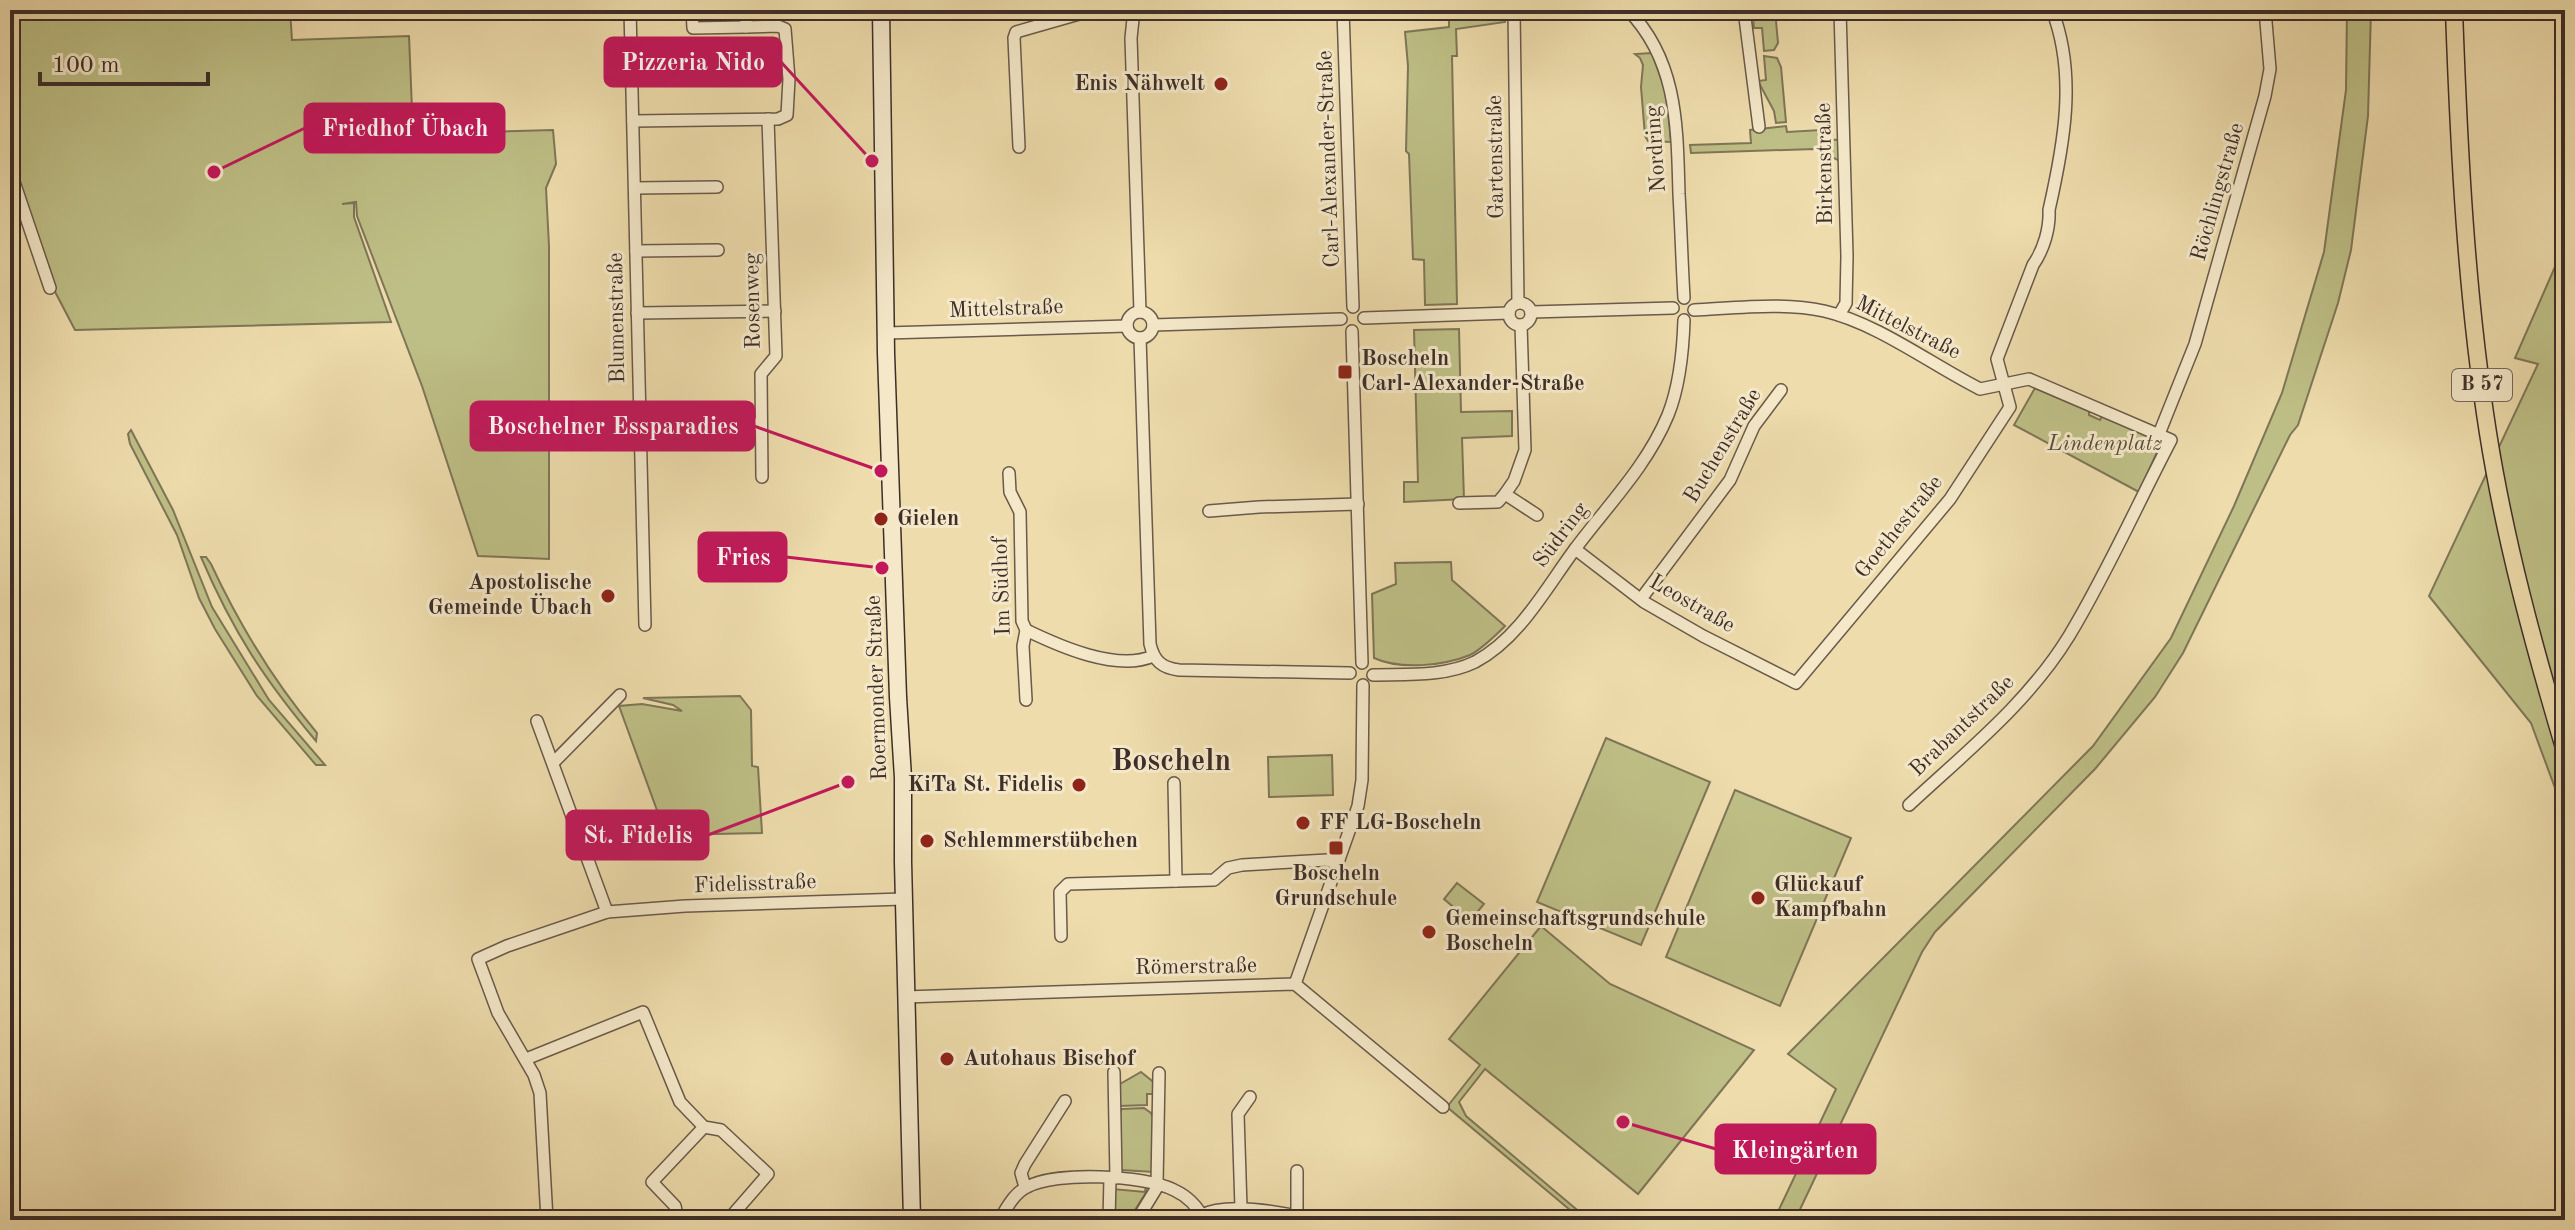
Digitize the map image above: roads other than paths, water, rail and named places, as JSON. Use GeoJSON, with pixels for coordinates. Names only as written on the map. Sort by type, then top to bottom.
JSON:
{"type":"FeatureCollection","features":[{"type":"Feature","properties":{"kind":"main road","name":"Roermonder Straße"},"geometry":{"type":"LineString","coordinates":[[881,10],[886,333],[903,778],[903,899],[912,1220]]}},
{"type":"Feature","properties":{"kind":"main road","name":"B 57"},"geometry":{"type":"LineString","coordinates":[[2454,10],[2459,147],[2474,329],[2488,434],[2509,540],[2541,672],[2565,751]]}},
{"type":"Feature","properties":{"kind":"street","name":"Blumenstraße"},"geometry":{"type":"LineString","coordinates":[[630,10],[645,625]]}},
{"type":"Feature","properties":{"kind":"street"},"geometry":{"type":"LineString","coordinates":[[633,121],[768,119],[784,117],[789,110],[785,29],[778,26],[693,28],[692,10]]}},
{"type":"Feature","properties":{"kind":"street"},"geometry":{"type":"LineString","coordinates":[[746,10],[746,27]]}},
{"type":"Feature","properties":{"kind":"street"},"geometry":{"type":"LineString","coordinates":[[1019,147],[1016,32],[1093,10]]}},
{"type":"Feature","properties":{"kind":"street","name":"Carl-Alexander-Straße"},"geometry":{"type":"LineString","coordinates":[[1343,10],[1353,307]]}},
{"type":"Feature","properties":{"kind":"street","name":"Gartenstraße"},"geometry":{"type":"LineString","coordinates":[[1514,10],[1518,303]]}},
{"type":"Feature","properties":{"kind":"street"},"geometry":{"type":"LineString","coordinates":[[1633,14],[1650,10]]}},
{"type":"Feature","properties":{"kind":"street"},"geometry":{"type":"LineString","coordinates":[[1744,10],[1759,127]]}},
{"type":"Feature","properties":{"kind":"street","name":"Birkenstraße"},"geometry":{"type":"LineString","coordinates":[[1839,315],[1846,303],[1847,256],[1840,10]]}},
{"type":"Feature","properties":{"kind":"street","name":"Goethestraße"},"geometry":{"type":"LineString","coordinates":[[1796,683],[1950,499],[2010,407],[1997,359],[2046,233],[2064,132],[2063,44],[2052,10]]}},
{"type":"Feature","properties":{"kind":"street","name":"Röchlingstraße"},"geometry":{"type":"LineString","coordinates":[[2159,434],[2195,344],[2265,96],[2270,69],[2265,10]]}},
{"type":"Feature","properties":{"kind":"street"},"geometry":{"type":"LineString","coordinates":[[1136,11],[1131,38],[1140,312]]}},
{"type":"Feature","properties":{"kind":"street","name":"Nordring"},"geometry":{"type":"LineString","coordinates":[[1633,14],[1662,58],[1675,104],[1684,298]]}},
{"type":"Feature","properties":{"kind":"street","name":"Rosenweg"},"geometry":{"type":"LineString","coordinates":[[762,477],[761,374],[776,356],[768,119]]}},
{"type":"Feature","properties":{"kind":"street"},"geometry":{"type":"LineString","coordinates":[[10,170],[50,288]]}},
{"type":"Feature","properties":{"kind":"street"},"geometry":{"type":"LineString","coordinates":[[635,188],[717,187]]}},
{"type":"Feature","properties":{"kind":"street"},"geometry":{"type":"LineString","coordinates":[[636,251],[718,250]]}},
{"type":"Feature","properties":{"kind":"street"},"geometry":{"type":"LineString","coordinates":[[1684,298],[1693,303],[1694,310],[1684,320],[1676,316],[1673,308],[1677,301],[1684,298]]}},
{"type":"Feature","properties":{"kind":"street"},"geometry":{"type":"LineString","coordinates":[[1518,303],[1527,305],[1531,312],[1529,321],[1521,325],[1512,322],[1509,313],[1518,303]]}},
{"type":"Feature","properties":{"kind":"street"},"geometry":{"type":"LineString","coordinates":[[1353,307],[1361,310],[1364,318],[1361,327],[1352,331],[1343,327],[1341,319],[1345,310],[1353,307]]}},
{"type":"Feature","properties":{"kind":"street"},"geometry":{"type":"LineString","coordinates":[[1531,312],[1673,308]]}},
{"type":"Feature","properties":{"kind":"street","name":"Mittelstraße"},"geometry":{"type":"LineString","coordinates":[[1694,310],[1822,310],[1839,315],[1913,351],[1980,389],[2005,385]]}},
{"type":"Feature","properties":{"kind":"street"},"geometry":{"type":"LineString","coordinates":[[637,313],[775,311]]}},
{"type":"Feature","properties":{"kind":"street"},"geometry":{"type":"LineString","coordinates":[[1140,312],[1151,317],[1153,325],[1148,335],[1140,338],[1131,334],[1127,326],[1131,315],[1140,312]]}},
{"type":"Feature","properties":{"kind":"street"},"geometry":{"type":"LineString","coordinates":[[1364,318],[1509,313]]}},
{"type":"Feature","properties":{"kind":"street"},"geometry":{"type":"LineString","coordinates":[[1153,325],[1341,319]]}},
{"type":"Feature","properties":{"kind":"street","name":"Südring"},"geometry":{"type":"LineString","coordinates":[[1373,675],[1446,671],[1478,660],[1517,627],[1641,463],[1661,430],[1678,382],[1684,320]]}},
{"type":"Feature","properties":{"kind":"street"},"geometry":{"type":"LineString","coordinates":[[1459,503],[1498,502],[1514,481],[1525,450],[1521,325]]}},
{"type":"Feature","properties":{"kind":"street","name":"Mittelstraße"},"geometry":{"type":"LineString","coordinates":[[886,333],[1127,326]]}},
{"type":"Feature","properties":{"kind":"street"},"geometry":{"type":"LineString","coordinates":[[1352,331],[1362,663]]}},
{"type":"Feature","properties":{"kind":"street"},"geometry":{"type":"LineString","coordinates":[[1140,338],[1150,644],[1153,656],[1167,668],[1179,670],[1350,673]]}},
{"type":"Feature","properties":{"kind":"street"},"geometry":{"type":"LineString","coordinates":[[2005,385],[2029,379],[2159,434]]}},
{"type":"Feature","properties":{"kind":"street","name":"Buchenstraße"},"geometry":{"type":"LineString","coordinates":[[1641,599],[1730,480],[1754,426],[1781,390]]}},
{"type":"Feature","properties":{"kind":"street"},"geometry":{"type":"LineString","coordinates":[[639,425],[760,424]]}},
{"type":"Feature","properties":{"kind":"street","name":"Brabantstraße"},"geometry":{"type":"LineString","coordinates":[[1909,805],[1998,723],[2069,637],[2171,440],[2159,434]]}},
{"type":"Feature","properties":{"kind":"street","name":"Im Südhof"},"geometry":{"type":"LineString","coordinates":[[1009,473],[1010,492],[1020,512],[1026,700]]}},
{"type":"Feature","properties":{"kind":"street"},"geometry":{"type":"LineString","coordinates":[[1505,494],[1537,515]]}},
{"type":"Feature","properties":{"kind":"street"},"geometry":{"type":"LineString","coordinates":[[1209,511],[1358,504]]}},
{"type":"Feature","properties":{"kind":"street","name":"Leostraße"},"geometry":{"type":"LineString","coordinates":[[1575,549],[1641,599],[1703,636],[1796,683]]}},
{"type":"Feature","properties":{"kind":"street"},"geometry":{"type":"LineString","coordinates":[[1026,630],[1065,647],[1118,661],[1140,662],[1153,656]]}},
{"type":"Feature","properties":{"kind":"street"},"geometry":{"type":"LineString","coordinates":[[1362,663],[1371,668],[1373,675],[1370,682],[1363,685],[1353,681],[1350,673],[1354,666],[1362,663]]}},
{"type":"Feature","properties":{"kind":"street"},"geometry":{"type":"LineString","coordinates":[[1363,685],[1362,780],[1356,814],[1295,984],[1443,1107]]}},
{"type":"Feature","properties":{"kind":"street"},"geometry":{"type":"LineString","coordinates":[[554,762],[620,695]]}},
{"type":"Feature","properties":{"kind":"street"},"geometry":{"type":"LineString","coordinates":[[537,721],[607,912]]}},
{"type":"Feature","properties":{"kind":"street"},"geometry":{"type":"LineString","coordinates":[[1174,783],[1176,881]]}},
{"type":"Feature","properties":{"kind":"street"},"geometry":{"type":"LineString","coordinates":[[1061,936],[1060,892],[1068,884],[1214,880],[1228,868],[1242,865],[1327,860],[1339,864]]}},
{"type":"Feature","properties":{"kind":"street","name":"Fidelisstraße"},"geometry":{"type":"LineString","coordinates":[[526,1059],[498,1013],[478,959],[507,946],[607,912],[685,906],[903,899]]}},
{"type":"Feature","properties":{"kind":"street","name":"Römerstraße"},"geometry":{"type":"LineString","coordinates":[[905,997],[1295,984]]}},
{"type":"Feature","properties":{"kind":"street"},"geometry":{"type":"LineString","coordinates":[[547,1220],[541,1101],[526,1059],[643,1012],[680,1102],[704,1127],[721,1130],[768,1174],[728,1220]]}},
{"type":"Feature","properties":{"kind":"street"},"geometry":{"type":"LineString","coordinates":[[1109,1220],[1113,1178],[1114,1072]]}},
{"type":"Feature","properties":{"kind":"street"},"geometry":{"type":"LineString","coordinates":[[1137,1220],[1158,1184],[1159,1073]]}},
{"type":"Feature","properties":{"kind":"street"},"geometry":{"type":"LineString","coordinates":[[1241,1208],[1238,1114],[1250,1097]]}},
{"type":"Feature","properties":{"kind":"street"},"geometry":{"type":"LineString","coordinates":[[1025,1187],[1021,1173],[1025,1164],[1065,1101]]}},
{"type":"Feature","properties":{"kind":"street"},"geometry":{"type":"LineString","coordinates":[[678,1220],[675,1206],[652,1182],[704,1127]]}},
{"type":"Feature","properties":{"kind":"street"},"geometry":{"type":"LineString","coordinates":[[999,1220],[1013,1198],[1025,1187],[1056,1178],[1113,1178],[1158,1184],[1186,1197],[1203,1218],[1210,1211],[1241,1208],[1302,1217],[1297,1171]]}},
{"type":"Feature","properties":{"kind":"place","name":"Enis Nähwelt"},"geometry":{"type":"Point","coordinates":[1221,84]}},
{"type":"Feature","properties":{"kind":"place","name":"Pizzeria Nido"},"geometry":{"type":"Point","coordinates":[872,161]}},
{"type":"Feature","properties":{"kind":"place","name":"Friedhof Übach"},"geometry":{"type":"Point","coordinates":[214,172]}},
{"type":"Feature","properties":{"kind":"place","name":"Boscheln Carl-Alexander-Straße"},"geometry":{"type":"Point","coordinates":[1345,372]}},
{"type":"Feature","properties":{"kind":"place","name":"Boschelner Essparadies"},"geometry":{"type":"Point","coordinates":[881,471]}},
{"type":"Feature","properties":{"kind":"place","name":"Gielen"},"geometry":{"type":"Point","coordinates":[881,519]}},
{"type":"Feature","properties":{"kind":"place","name":"Fries"},"geometry":{"type":"Point","coordinates":[882,568]}},
{"type":"Feature","properties":{"kind":"place","name":"Apostolische Gemeinde Übach"},"geometry":{"type":"Point","coordinates":[608,596]}},
{"type":"Feature","properties":{"kind":"place","name":"St. Fidelis"},"geometry":{"type":"Point","coordinates":[848,782]}},
{"type":"Feature","properties":{"kind":"place","name":"KiTa St. Fidelis"},"geometry":{"type":"Point","coordinates":[1079,785]}},
{"type":"Feature","properties":{"kind":"place","name":"FF LG-Boscheln"},"geometry":{"type":"Point","coordinates":[1303,823]}},
{"type":"Feature","properties":{"kind":"place","name":"Schlemmerstübchen"},"geometry":{"type":"Point","coordinates":[927,841]}},
{"type":"Feature","properties":{"kind":"place","name":"Boscheln Grundschule"},"geometry":{"type":"Point","coordinates":[1336,848]}},
{"type":"Feature","properties":{"kind":"place","name":"Glückauf Kampfbahn"},"geometry":{"type":"Point","coordinates":[1758,898]}},
{"type":"Feature","properties":{"kind":"place","name":"Gemeinschaftsgrundschule Boscheln"},"geometry":{"type":"Point","coordinates":[1429,932]}},
{"type":"Feature","properties":{"kind":"place","name":"Autohaus Bischof"},"geometry":{"type":"Point","coordinates":[947,1059]}},
{"type":"Feature","properties":{"kind":"place","name":"Kleingärten"},"geometry":{"type":"Point","coordinates":[1623,1122]}},
{"type":"Feature","properties":{"kind":"district","name":"Boscheln"},"geometry":{"type":"Point","coordinates":[1171,762]}},
{"type":"Feature","properties":{"kind":"park label","name":"Lindenplatz"},"geometry":{"type":"Point","coordinates":[2105,444]}}]}
